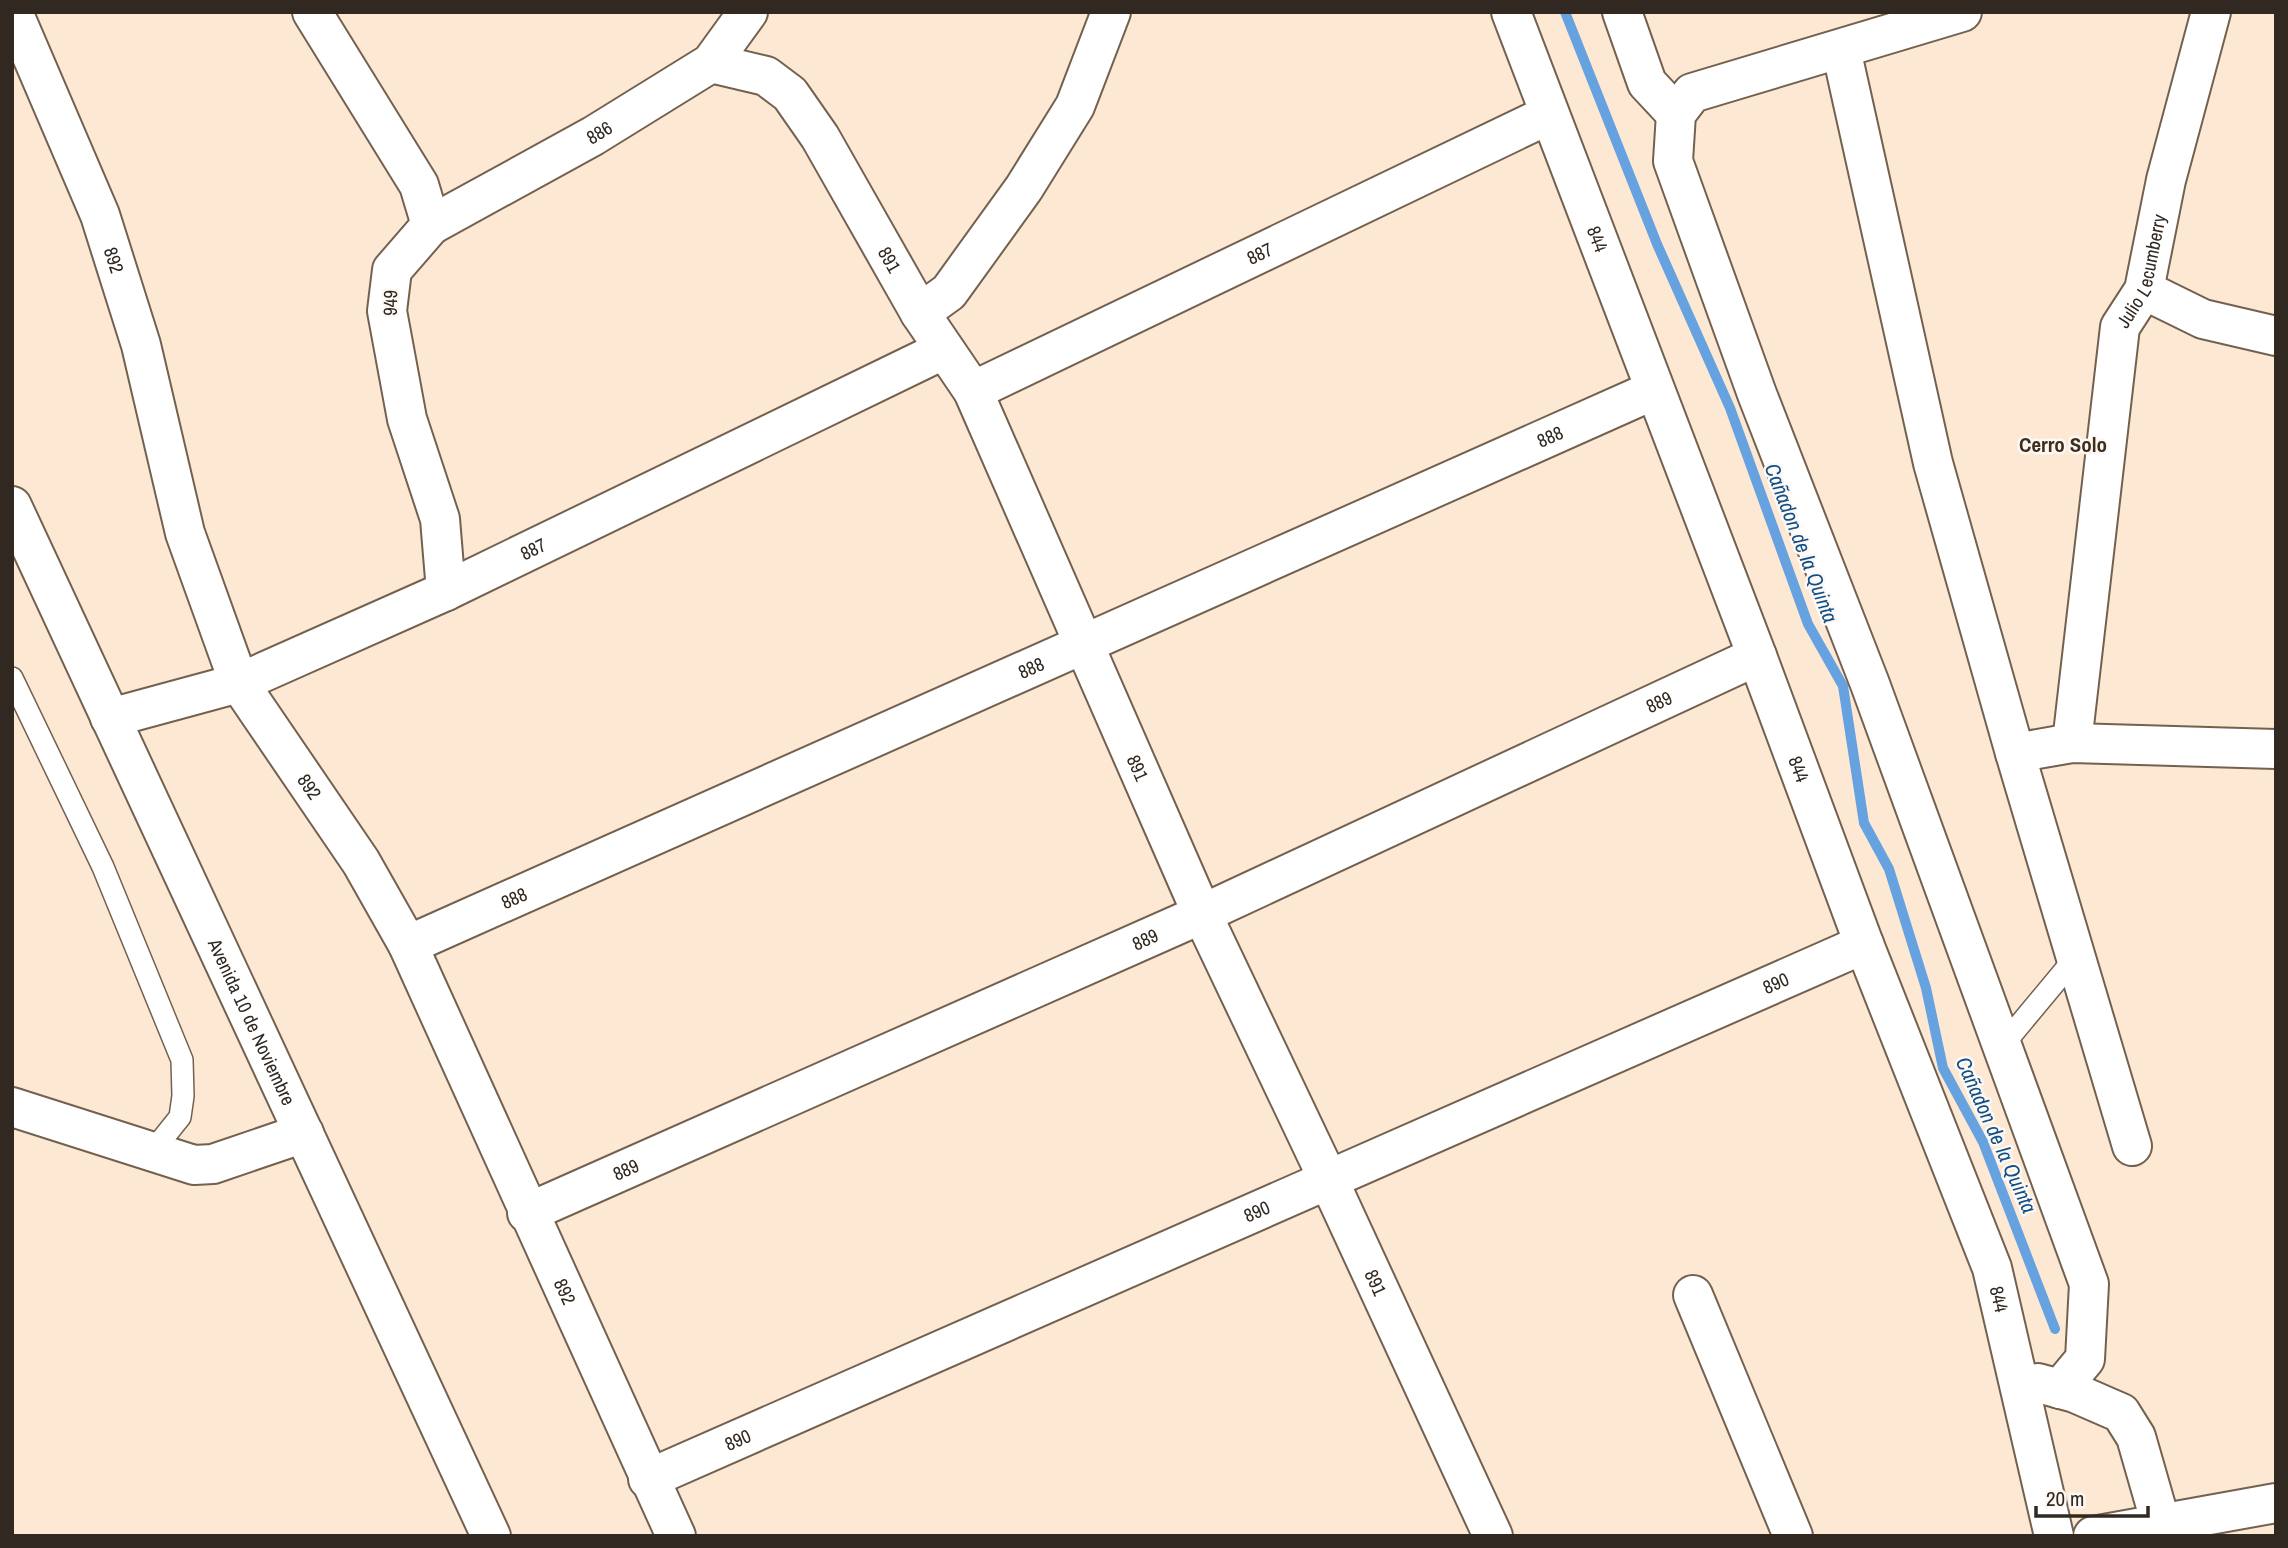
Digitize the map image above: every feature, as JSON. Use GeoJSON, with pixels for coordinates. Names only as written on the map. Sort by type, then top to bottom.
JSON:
{"type":"FeatureCollection","features":[{"type":"Feature","properties":{"kind":"street","name":"892"},"geometry":{"type":"LineString","coordinates":[[13,12],[100,215],[141,345],[185,533],[239,683],[361,862],[408,945],[527,1213],[676,1536]]}},
{"type":"Feature","properties":{"kind":"street"},"geometry":{"type":"LineString","coordinates":[[312,12],[419,185],[431,225]]}},
{"type":"Feature","properties":{"kind":"street","name":"886"},"geometry":{"type":"LineString","coordinates":[[431,225],[593,136],[711,63],[748,12]]}},
{"type":"Feature","properties":{"kind":"street"},"geometry":{"type":"LineString","coordinates":[[920,313],[949,292],[1031,176],[1075,106],[1111,12]]}},
{"type":"Feature","properties":{"kind":"street","name":"844"},"geometry":{"type":"LineString","coordinates":[[1511,12],[1864,944],[1992,1268],[2054,1536]]}},
{"type":"Feature","properties":{"kind":"street"},"geometry":{"type":"LineString","coordinates":[[1622,12],[1647,83],[1676,114]]}},
{"type":"Feature","properties":{"kind":"street"},"geometry":{"type":"LineString","coordinates":[[1962,12],[1692,93],[1676,114],[1674,161],[1757,394],[1870,684],[2089,1284],[2085,1359],[2060,1389]]}},
{"type":"Feature","properties":{"kind":"street","name":"Julio Lecumberry"},"geometry":{"type":"LineString","coordinates":[[2072,743],[2120,327],[2144,290],[2166,180],[2211,12]]}},
{"type":"Feature","properties":{"kind":"street"},"geometry":{"type":"LineString","coordinates":[[1841,49],[1933,463],[2015,753],[2132,1146]]}},
{"type":"Feature","properties":{"kind":"street","name":"891"},"geometry":{"type":"LineString","coordinates":[[711,63],[766,76],[790,94],[820,137],[920,313],[973,391],[1202,914],[1493,1536]]}},
{"type":"Feature","properties":{"kind":"street","name":"887"},"geometry":{"type":"LineString","coordinates":[[973,391],[1548,115]]}},
{"type":"Feature","properties":{"kind":"street","name":"949"},"geometry":{"type":"LineString","coordinates":[[431,225],[392,270],[387,311],[407,419],[440,519],[446,591]]}},
{"type":"Feature","properties":{"kind":"street"},"geometry":{"type":"LineString","coordinates":[[2144,290],[2203,319],[2276,336]]}},
{"type":"Feature","properties":{"kind":"street","name":"887"},"geometry":{"type":"LineString","coordinates":[[110,718],[239,683],[446,591],[943,349]]}},
{"type":"Feature","properties":{"kind":"street","name":"888"},"geometry":{"type":"LineString","coordinates":[[408,945],[1654,390]]}},
{"type":"Feature","properties":{"kind":"street","name":"Avenida 10 de Noviembre"},"geometry":{"type":"LineString","coordinates":[[12,506],[491,1536]]}},
{"type":"Feature","properties":{"kind":"street","name":"889"},"geometry":{"type":"LineString","coordinates":[[527,1213],[1202,914],[1757,656]]}},
{"type":"Feature","properties":{"kind":"street"},"geometry":{"type":"LineString","coordinates":[[2015,753],[2072,743],[2276,749]]}},
{"type":"Feature","properties":{"kind":"street","name":"890"},"geometry":{"type":"LineString","coordinates":[[648,1479],[1864,944]]}},
{"type":"Feature","properties":{"kind":"street"},"geometry":{"type":"LineString","coordinates":[[12,1107],[194,1165],[213,1164],[304,1133]]}},
{"type":"Feature","properties":{"kind":"street"},"geometry":{"type":"LineString","coordinates":[[1693,1295],[1793,1536]]}},
{"type":"Feature","properties":{"kind":"street"},"geometry":{"type":"LineString","coordinates":[[2018,1378],[2075,1393],[2121,1413],[2136,1437],[2161,1524]]}},
{"type":"Feature","properties":{"kind":"street"},"geometry":{"type":"LineString","coordinates":[[2093,1536],[2276,1503]]}},
{"type":"Feature","properties":{"kind":"lane"},"geometry":{"type":"LineString","coordinates":[[12,678],[103,867],[181,1060],[183,1096],[180,1116],[152,1152]]}},
{"type":"Feature","properties":{"kind":"lane"},"geometry":{"type":"LineString","coordinates":[[2002,1046],[2076,957]]}},
{"type":"Feature","properties":{"kind":"waterway","name":"Cañadon de la Quinta"},"geometry":{"type":"LineString","coordinates":[[1565,12],[1657,244],[1730,408],[1808,624],[1843,686],[1864,823],[1889,869],[1926,988],[1943,1068],[1983,1142],[2055,1329]]}},
{"type":"Feature","properties":{"kind":"district","name":"Cerro Solo"},"geometry":{"type":"Point","coordinates":[2063,445]}}]}
